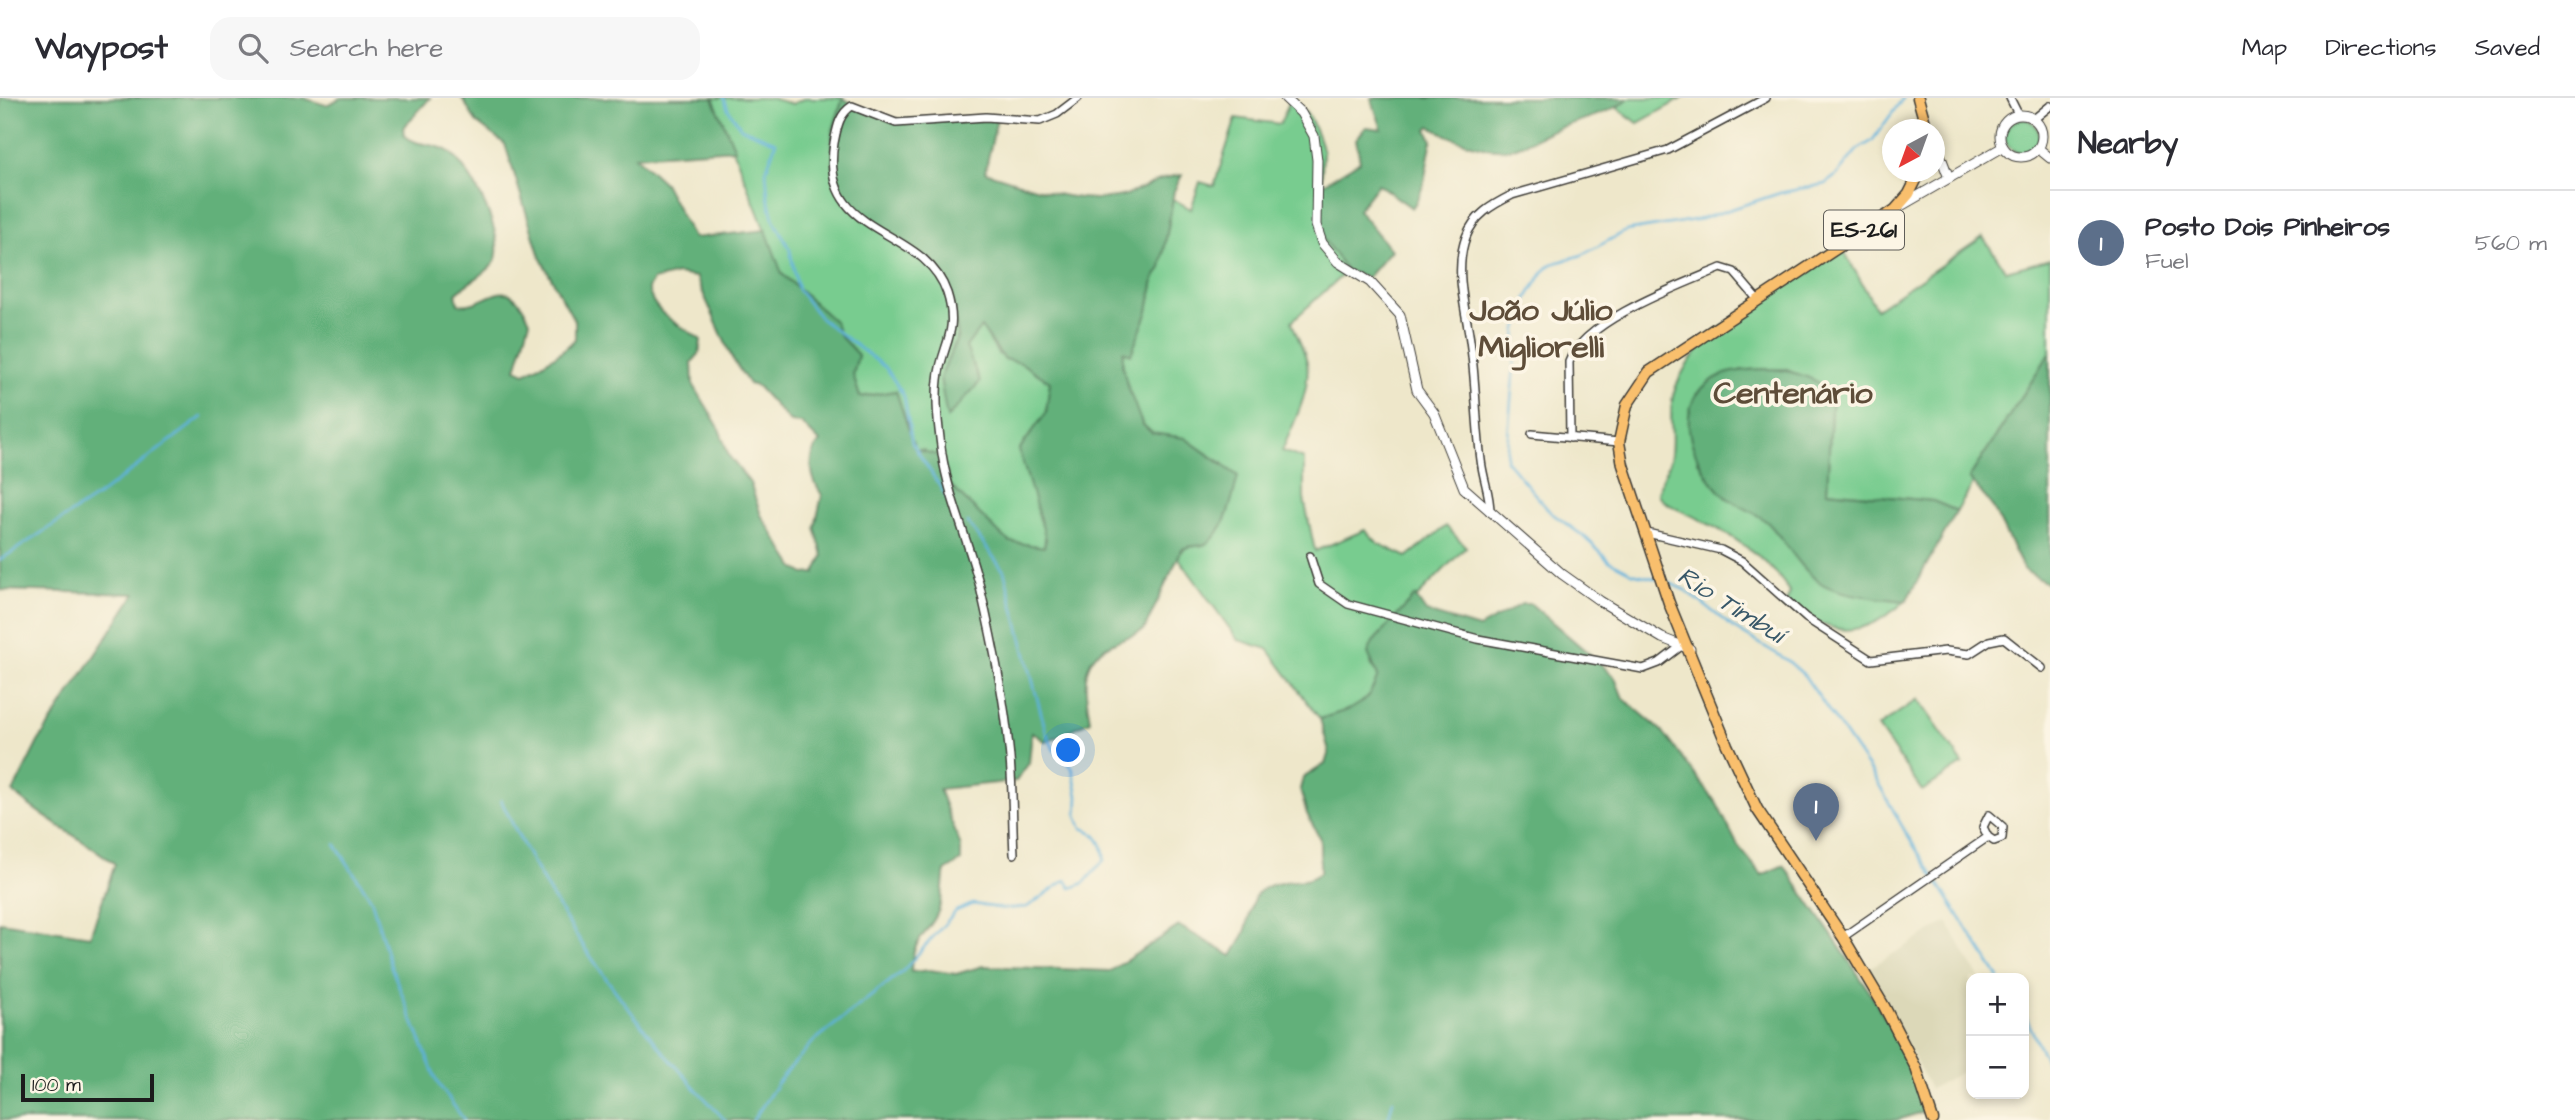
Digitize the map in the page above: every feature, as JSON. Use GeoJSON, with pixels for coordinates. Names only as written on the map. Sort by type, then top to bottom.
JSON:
{"type":"FeatureCollection","features":[{"type":"Feature","properties":{"kind":"main road"},"geometry":{"type":"LineString","coordinates":[[1918,98],[1925,119]]}},
{"type":"Feature","properties":{"kind":"main road","name":"ES-261"},"geometry":{"type":"LineString","coordinates":[[1915,182],[1895,210],[1649,372],[1627,405],[1619,442],[1623,466],[1659,576],[1685,648],[1727,745],[1757,809],[1843,937],[1884,1006],[1916,1068],[1934,1120]]}},
{"type":"Feature","properties":{"kind":"street"},"geometry":{"type":"LineString","coordinates":[[1014,854],[1010,750],[1004,712],[980,588],[943,456],[938,379],[951,335],[950,303],[941,280],[918,256],[849,208],[835,184],[832,155],[839,120],[852,106],[896,123],[986,117],[1040,121],[1058,114],[1078,98]]}},
{"type":"Feature","properties":{"kind":"street"},"geometry":{"type":"LineString","coordinates":[[1285,98],[1301,113],[1314,136],[1318,160],[1316,225],[1322,243],[1338,261],[1376,288],[1400,315],[1417,390],[1434,413],[1464,488],[1490,513],[1600,601],[1685,648]]}},
{"type":"Feature","properties":{"kind":"street"},"geometry":{"type":"LineString","coordinates":[[1490,513],[1490,492],[1481,462],[1472,350],[1461,279],[1461,254],[1472,224],[1494,204],[1512,195],[1668,150],[1766,98]]}},
{"type":"Feature","properties":{"kind":"street"},"geometry":{"type":"LineString","coordinates":[[2010,98],[2018,114]]}},
{"type":"Feature","properties":{"kind":"street"},"geometry":{"type":"LineString","coordinates":[[2034,118],[2050,106]]}},
{"type":"Feature","properties":{"kind":"street"},"geometry":{"type":"LineString","coordinates":[[2018,114],[2034,118],[2043,133],[2039,149],[2032,155],[2016,157],[2003,147],[2000,131],[2010,117],[2018,114]]}},
{"type":"Feature","properties":{"kind":"street"},"geometry":{"type":"LineString","coordinates":[[1895,210],[2003,147]]}},
{"type":"Feature","properties":{"kind":"street"},"geometry":{"type":"LineString","coordinates":[[2039,149],[2050,158]]}},
{"type":"Feature","properties":{"kind":"street"},"geometry":{"type":"LineString","coordinates":[[1945,168],[1949,178]]}},
{"type":"Feature","properties":{"kind":"street"},"geometry":{"type":"LineString","coordinates":[[1570,438],[1569,362],[1573,352],[1589,335],[1664,293],[1721,268],[1732,271],[1758,300]]}},
{"type":"Feature","properties":{"kind":"street"},"geometry":{"type":"LineString","coordinates":[[1532,434],[1619,442]]}},
{"type":"Feature","properties":{"kind":"street"},"geometry":{"type":"LineString","coordinates":[[1647,533],[1721,550],[1742,561],[1806,618],[1878,661],[1894,656],[1946,651],[1967,654],[1989,641],[2004,638],[2042,668]]}},
{"type":"Feature","properties":{"kind":"street"},"geometry":{"type":"LineString","coordinates":[[1310,556],[1319,584],[1335,597],[1421,626],[1643,669],[1685,648]]}},
{"type":"Feature","properties":{"kind":"street"},"geometry":{"type":"LineString","coordinates":[[1843,937],[1988,837]]}},
{"type":"Feature","properties":{"kind":"shaded area"},"geometry":{"type":"Polygon","coordinates":[[[1947,922],[1976,973],[1966,973],[1966,1070],[1930,1089],[1869,968],[1947,922]]]}},
{"type":"Feature","properties":{"kind":"green space"},"geometry":{"type":"Polygon","coordinates":[[[0,98],[303,98],[326,105],[341,98],[430,98],[403,128],[404,135],[414,141],[442,148],[457,159],[476,187],[492,221],[496,238],[497,252],[494,263],[456,293],[458,304],[468,304],[504,293],[513,296],[521,304],[530,321],[516,369],[525,373],[552,358],[575,339],[575,322],[540,257],[505,144],[476,122],[462,98],[713,98],[735,149],[635,156],[664,183],[693,238],[766,230],[782,274],[835,322],[839,335],[858,355],[853,375],[860,397],[896,391],[915,449],[941,456],[951,486],[1003,537],[1011,542],[1044,547],[1046,539],[1019,450],[1046,413],[1050,382],[1021,363],[1004,359],[981,327],[966,347],[980,382],[947,418],[940,378],[958,336],[951,293],[933,263],[853,208],[834,179],[832,134],[843,98],[865,111],[892,119],[997,119],[985,172],[1035,188],[1070,197],[1104,199],[1122,196],[1166,178],[1182,175],[1174,191],[1161,268],[1154,279],[1148,311],[1131,354],[1123,351],[1122,366],[1142,424],[1152,433],[1185,438],[1238,476],[1228,512],[1220,529],[1206,544],[1182,549],[1144,630],[1113,643],[1093,658],[1086,676],[1090,721],[1046,742],[1032,732],[1029,763],[1016,781],[939,789],[961,847],[961,861],[945,871],[939,908],[916,946],[911,972],[930,970],[956,974],[983,966],[1110,971],[1179,926],[1232,956],[1245,932],[1253,901],[1261,890],[1279,883],[1309,879],[1320,873],[1320,839],[1307,814],[1300,789],[1303,778],[1325,764],[1329,751],[1320,719],[1349,710],[1363,702],[1373,687],[1378,676],[1368,653],[1373,642],[1415,596],[1426,612],[1479,628],[1522,604],[1531,604],[1600,663],[1615,678],[1623,698],[1663,732],[1717,804],[1738,846],[1762,875],[1784,865],[1884,1015],[1915,1079],[1926,1111],[1897,1120],[0,1120],[0,922],[90,936],[115,864],[13,792],[38,742],[135,594],[0,590],[0,98]],[[677,274],[653,280],[648,288],[651,298],[669,319],[701,340],[699,354],[692,362],[693,384],[718,426],[729,456],[750,483],[761,515],[795,568],[805,574],[815,573],[823,556],[815,527],[822,495],[812,468],[813,454],[820,442],[801,423],[790,422],[757,386],[749,384],[732,358],[696,277],[677,274]]]}},
{"type":"Feature","properties":{"kind":"green space"},"geometry":{"type":"Polygon","coordinates":[[[713,98],[770,98],[792,104],[805,98],[843,98],[832,134],[918,250],[944,276],[951,293],[958,336],[940,378],[981,326],[998,354],[1021,363],[1050,382],[1046,413],[1019,450],[1041,511],[1044,547],[1011,542],[1003,537],[951,486],[924,450],[915,449],[896,391],[860,397],[853,375],[858,355],[839,335],[835,322],[782,274],[713,98]]]}},
{"type":"Feature","properties":{"kind":"green space"},"geometry":{"type":"Polygon","coordinates":[[[1291,98],[1310,117],[1323,151],[1320,216],[1347,271],[1292,321],[1306,357],[1308,373],[1300,408],[1282,451],[1304,459],[1304,499],[1315,551],[1365,530],[1379,544],[1407,557],[1446,526],[1466,547],[1373,642],[1371,665],[1378,676],[1363,702],[1349,710],[1320,719],[1268,649],[1238,640],[1178,557],[1184,549],[1210,541],[1225,519],[1230,502],[1223,463],[1182,438],[1154,433],[1144,425],[1129,394],[1123,359],[1123,351],[1131,354],[1148,311],[1154,279],[1161,268],[1173,199],[1191,209],[1200,182],[1214,186],[1236,118],[1280,124],[1291,98]]]}},
{"type":"Feature","properties":{"kind":"green space"},"geometry":{"type":"Polygon","coordinates":[[[1371,98],[1629,98],[1600,114],[1558,128],[1517,147],[1504,149],[1470,144],[1430,126],[1427,129],[1432,140],[1425,175],[1421,192],[1412,208],[1378,184],[1358,210],[1391,250],[1367,278],[1347,271],[1319,233],[1323,184],[1360,161],[1356,139],[1366,127],[1382,129],[1371,98]]]}},
{"type":"Feature","properties":{"kind":"green space"},"geometry":{"type":"Polygon","coordinates":[[[1629,98],[1683,98],[1638,123],[1617,108],[1629,98]]]}},
{"type":"Feature","properties":{"kind":"green space"},"geometry":{"type":"Polygon","coordinates":[[[2022,119],[2034,124],[2039,136],[2034,148],[2022,153],[2010,148],[2005,136],[2010,124],[2022,119]]]}},
{"type":"Feature","properties":{"kind":"green space"},"geometry":{"type":"Polygon","coordinates":[[[1983,237],[2006,271],[2050,259],[2050,353],[1969,478],[1973,484],[1957,511],[1933,501],[1827,491],[1832,390],[1785,369],[1741,370],[1697,460],[1727,498],[1747,506],[1768,522],[1789,546],[1851,593],[1906,601],[1874,623],[1860,628],[1846,630],[1819,623],[1786,602],[1790,593],[1782,581],[1751,550],[1713,526],[1672,507],[1658,495],[1671,452],[1673,396],[1683,372],[1699,349],[1744,310],[1843,249],[1876,309],[1983,237]]]}},
{"type":"Feature","properties":{"kind":"green space"},"geometry":{"type":"Polygon","coordinates":[[[2050,353],[2050,585],[2024,570],[1992,506],[1969,478],[2050,353]]]}},
{"type":"Feature","properties":{"kind":"green space"},"geometry":{"type":"Polygon","coordinates":[[[1763,369],[1799,374],[1832,390],[1827,491],[1933,501],[1957,511],[1906,601],[1848,593],[1818,581],[1769,524],[1725,496],[1703,469],[1690,436],[1692,404],[1701,390],[1722,375],[1763,369]]]}},
{"type":"Feature","properties":{"kind":"green space"},"geometry":{"type":"Polygon","coordinates":[[[1918,699],[1963,764],[1922,791],[1878,727],[1918,699]]]}},
{"type":"Feature","properties":{"kind":"waterway"},"geometry":{"type":"LineString","coordinates":[[724,98],[741,128],[776,142],[766,171],[768,197],[773,218],[790,250],[798,290],[821,319],[886,368],[904,396],[912,443],[950,502]]}},
{"type":"Feature","properties":{"kind":"waterway","name":"Rio Timbuí"},"geometry":{"type":"LineString","coordinates":[[1657,579],[1632,573],[1609,561],[1586,538],[1550,512],[1506,460],[1517,329],[1527,298],[1543,272],[1552,264],[1582,255],[1626,231],[1701,219],[1780,193],[1825,184],[1837,175],[1857,150],[1872,141],[1903,98]]}},
{"type":"Feature","properties":{"kind":"waterway"},"geometry":{"type":"LineString","coordinates":[[0,560],[99,495],[202,417]]}},
{"type":"Feature","properties":{"kind":"waterway"},"geometry":{"type":"LineString","coordinates":[[753,1120],[781,1078],[814,1041],[903,971],[956,911],[973,904],[1005,909],[1027,907],[1066,880],[1071,888],[1084,883],[1104,860],[1099,840],[1082,828],[1077,816],[1078,796],[1072,767],[1054,750],[1046,732],[1004,571],[968,523]]}},
{"type":"Feature","properties":{"kind":"waterway","name":"Rio Timbuí"},"geometry":{"type":"LineString","coordinates":[[1667,582],[1685,590],[1734,628],[1787,660],[1804,675],[1877,781],[1907,835],[1996,973]]}},
{"type":"Feature","properties":{"kind":"waterway"},"geometry":{"type":"LineString","coordinates":[[501,800],[546,887],[572,929],[659,1047],[725,1120]]}},
{"type":"Feature","properties":{"kind":"waterway"},"geometry":{"type":"LineString","coordinates":[[335,844],[371,899],[390,964],[437,1082],[464,1120]]}},
{"type":"Feature","properties":{"kind":"waterway","name":"Rio Timbuí"},"geometry":{"type":"LineString","coordinates":[[2029,1024],[2050,1070]]}},
{"type":"Feature","properties":{"kind":"waterway"},"geometry":{"type":"LineString","coordinates":[[1388,1120],[1393,1100]]}},
{"type":"Feature","properties":{"kind":"place","name":"Posto Dois Pinheiros"},"geometry":{"type":"Point","coordinates":[1816,841]}},
{"type":"Feature","properties":{"kind":"district","name":"João Júlio Migliorelli"},"geometry":{"type":"Point","coordinates":[1541,328]}},
{"type":"Feature","properties":{"kind":"district","name":"Centenário"},"geometry":{"type":"Point","coordinates":[1793,393]}}]}
